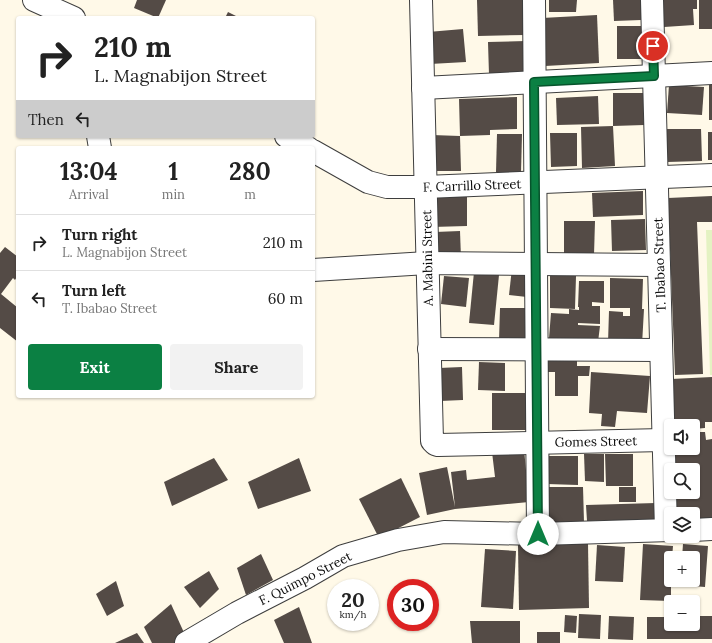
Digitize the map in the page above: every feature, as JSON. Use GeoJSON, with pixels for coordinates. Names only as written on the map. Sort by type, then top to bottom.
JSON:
{"type":"FeatureCollection","features":[{"type":"Feature","properties":{"kind":"street"},"geometry":{"type":"LineString","coordinates":[[34,0],[70,16]]}},
{"type":"Feature","properties":{"kind":"street","name":"A. Mabini Street"},"geometry":{"type":"LineString","coordinates":[[421,0],[431,438],[433,443]]}},
{"type":"Feature","properties":{"kind":"street"},"geometry":{"type":"LineString","coordinates":[[534,0],[538,534]]}},
{"type":"Feature","properties":{"kind":"street","name":"T. Ibabao Street"},"geometry":{"type":"LineString","coordinates":[[652,0],[664,440]]}},
{"type":"Feature","properties":{"kind":"street"},"geometry":{"type":"LineString","coordinates":[[423,88],[712,73]]}},
{"type":"Feature","properties":{"kind":"street"},"geometry":{"type":"LineString","coordinates":[[290,138],[304,146]]}},
{"type":"Feature","properties":{"kind":"street","name":"F. Carrillo Street"},"geometry":{"type":"LineString","coordinates":[[315,152],[368,182],[387,187],[535,183],[712,175]]}},
{"type":"Feature","properties":{"kind":"street"},"geometry":{"type":"LineString","coordinates":[[315,270],[427,264],[659,265]]}},
{"type":"Feature","properties":{"kind":"street"},"geometry":{"type":"LineString","coordinates":[[429,349],[661,350]]}},
{"type":"Feature","properties":{"kind":"street","name":"Gomes Street"},"geometry":{"type":"LineString","coordinates":[[433,443],[438,445],[664,440]]}},
{"type":"Feature","properties":{"kind":"street","name":"T. Ibabao Street"},"geometry":{"type":"LineString","coordinates":[[665,455],[667,507]]}},
{"type":"Feature","properties":{"kind":"street"},"geometry":{"type":"LineString","coordinates":[[700,530],[712,529]]}},
{"type":"Feature","properties":{"kind":"street","name":"F. Quimpo Street"},"geometry":{"type":"LineString","coordinates":[[186,643],[237,613],[344,556],[398,540],[444,532],[538,534],[664,530]]}},
{"type":"Feature","properties":{"kind":"green space"},"geometry":{"type":"Polygon","coordinates":[[[706,230],[712,230],[712,375],[710,375],[706,230]]]}},
{"type":"Feature","properties":{"kind":"building"},"geometry":{"type":"Polygon","coordinates":[[[137,0],[166,0],[159,16],[153,16],[134,8],[137,0]]]}},
{"type":"Feature","properties":{"kind":"building"},"geometry":{"type":"Polygon","coordinates":[[[477,0],[524,0],[525,35],[478,36],[477,0]]]}},
{"type":"Feature","properties":{"kind":"building"},"geometry":{"type":"Polygon","coordinates":[[[549,0],[577,0],[576,12],[549,12],[549,0]]]}},
{"type":"Feature","properties":{"kind":"building"},"geometry":{"type":"Polygon","coordinates":[[[613,0],[641,0],[641,20],[614,21],[613,0]]]}},
{"type":"Feature","properties":{"kind":"building"},"geometry":{"type":"Polygon","coordinates":[[[663,0],[697,0],[697,9],[693,9],[694,25],[664,27],[663,0]]]}},
{"type":"Feature","properties":{"kind":"building"},"geometry":{"type":"Polygon","coordinates":[[[699,0],[712,0],[712,29],[699,29],[699,0]]]}},
{"type":"Feature","properties":{"kind":"building"},"geometry":{"type":"Polygon","coordinates":[[[228,12],[236,16],[226,16],[228,12]]]}},
{"type":"Feature","properties":{"kind":"building"},"geometry":{"type":"Polygon","coordinates":[[[597,15],[599,63],[545,66],[542,18],[597,15]]]}},
{"type":"Feature","properties":{"kind":"building"},"geometry":{"type":"Polygon","coordinates":[[[617,26],[644,26],[643,59],[617,59],[617,26]]]}},
{"type":"Feature","properties":{"kind":"building"},"geometry":{"type":"Polygon","coordinates":[[[463,29],[466,62],[430,64],[428,32],[463,29]]]}},
{"type":"Feature","properties":{"kind":"building"},"geometry":{"type":"Polygon","coordinates":[[[526,41],[527,74],[489,75],[488,42],[526,41]]]}},
{"type":"Feature","properties":{"kind":"building"},"geometry":{"type":"Polygon","coordinates":[[[669,85],[704,87],[702,115],[667,113],[669,85]]]}},
{"type":"Feature","properties":{"kind":"building"},"geometry":{"type":"Polygon","coordinates":[[[709,85],[712,85],[712,120],[709,120],[709,85]]]}},
{"type":"Feature","properties":{"kind":"building"},"geometry":{"type":"Polygon","coordinates":[[[613,93],[643,93],[644,125],[613,126],[613,93]]]}},
{"type":"Feature","properties":{"kind":"building"},"geometry":{"type":"Polygon","coordinates":[[[598,96],[599,124],[557,125],[556,98],[598,96]]]}},
{"type":"Feature","properties":{"kind":"building"},"geometry":{"type":"Polygon","coordinates":[[[517,97],[517,129],[490,130],[490,135],[460,136],[459,99],[517,97]]]}},
{"type":"Feature","properties":{"kind":"building"},"geometry":{"type":"Polygon","coordinates":[[[613,126],[615,166],[582,168],[581,127],[613,126]]]}},
{"type":"Feature","properties":{"kind":"building"},"geometry":{"type":"Polygon","coordinates":[[[667,129],[701,129],[702,161],[667,162],[667,129]]]}},
{"type":"Feature","properties":{"kind":"building"},"geometry":{"type":"Polygon","coordinates":[[[708,132],[712,132],[712,160],[708,160],[708,132]]]}},
{"type":"Feature","properties":{"kind":"building"},"geometry":{"type":"Polygon","coordinates":[[[550,133],[577,133],[577,166],[551,167],[550,133]]]}},
{"type":"Feature","properties":{"kind":"building"},"geometry":{"type":"Polygon","coordinates":[[[497,134],[522,134],[521,173],[496,172],[497,134]]]}},
{"type":"Feature","properties":{"kind":"building"},"geometry":{"type":"Polygon","coordinates":[[[432,135],[460,136],[461,171],[432,171],[432,135]]]}},
{"type":"Feature","properties":{"kind":"building"},"geometry":{"type":"Polygon","coordinates":[[[643,191],[643,215],[593,217],[592,193],[643,191]]]}},
{"type":"Feature","properties":{"kind":"building"},"geometry":{"type":"Polygon","coordinates":[[[432,196],[467,196],[467,226],[432,227],[432,196]]]}},
{"type":"Feature","properties":{"kind":"building"},"geometry":{"type":"Polygon","coordinates":[[[712,196],[712,222],[697,222],[703,374],[675,375],[668,198],[712,196]]]}},
{"type":"Feature","properties":{"kind":"building"},"geometry":{"type":"Polygon","coordinates":[[[645,219],[646,250],[612,251],[611,220],[645,219]]]}},
{"type":"Feature","properties":{"kind":"building"},"geometry":{"type":"Polygon","coordinates":[[[564,221],[595,221],[594,255],[564,254],[564,221]]]}},
{"type":"Feature","properties":{"kind":"building"},"geometry":{"type":"Polygon","coordinates":[[[460,231],[461,258],[435,258],[435,232],[460,231]]]}},
{"type":"Feature","properties":{"kind":"building"},"geometry":{"type":"Polygon","coordinates":[[[5,247],[16,255],[16,278],[15,280],[13,278],[1,294],[16,306],[16,340],[0,328],[0,253],[5,247]]]}},
{"type":"Feature","properties":{"kind":"building"},"geometry":{"type":"Polygon","coordinates":[[[512,268],[530,270],[527,297],[509,295],[512,268]]]}},
{"type":"Feature","properties":{"kind":"building"},"geometry":{"type":"Polygon","coordinates":[[[474,272],[499,275],[494,325],[469,323],[474,272]]]}},
{"type":"Feature","properties":{"kind":"building"},"geometry":{"type":"Polygon","coordinates":[[[550,275],[576,276],[575,309],[550,308],[550,275]]]}},
{"type":"Feature","properties":{"kind":"building"},"geometry":{"type":"Polygon","coordinates":[[[444,276],[469,278],[466,307],[441,304],[444,276]]]}},
{"type":"Feature","properties":{"kind":"building"},"geometry":{"type":"Polygon","coordinates":[[[610,278],[643,279],[642,309],[644,309],[642,345],[608,343],[609,311],[623,312],[623,316],[630,316],[630,308],[610,308],[610,278]]]}},
{"type":"Feature","properties":{"kind":"building"},"geometry":{"type":"Polygon","coordinates":[[[579,281],[604,281],[604,303],[592,302],[592,306],[600,306],[600,324],[578,323],[578,325],[600,326],[598,342],[549,338],[551,313],[569,314],[569,309],[579,310],[579,281]]]}},
{"type":"Feature","properties":{"kind":"building"},"geometry":{"type":"Polygon","coordinates":[[[500,308],[525,308],[525,340],[499,340],[500,308]]]}},
{"type":"Feature","properties":{"kind":"building"},"geometry":{"type":"Polygon","coordinates":[[[543,359],[577,360],[577,366],[590,366],[589,376],[578,376],[578,396],[555,396],[555,372],[543,372],[543,359]]]}},
{"type":"Feature","properties":{"kind":"building"},"geometry":{"type":"Polygon","coordinates":[[[479,362],[505,363],[505,391],[478,390],[479,362]]]}},
{"type":"Feature","properties":{"kind":"building"},"geometry":{"type":"Polygon","coordinates":[[[462,367],[463,400],[440,401],[439,368],[462,367]]]}},
{"type":"Feature","properties":{"kind":"building"},"geometry":{"type":"Polygon","coordinates":[[[591,372],[650,376],[647,413],[617,411],[615,427],[601,426],[602,414],[589,413],[591,372]]]}},
{"type":"Feature","properties":{"kind":"building"},"geometry":{"type":"Polygon","coordinates":[[[712,377],[712,422],[705,422],[705,428],[700,428],[700,419],[673,419],[671,379],[712,377]]]}},
{"type":"Feature","properties":{"kind":"building"},"geometry":{"type":"Polygon","coordinates":[[[492,393],[527,393],[526,430],[492,430],[492,393]]]}},
{"type":"Feature","properties":{"kind":"building"},"geometry":{"type":"Polygon","coordinates":[[[700,432],[705,432],[706,440],[712,439],[712,520],[700,521],[700,507],[671,507],[677,506],[677,499],[700,499],[700,463],[675,463],[675,455],[700,455],[700,432]]]}},
{"type":"Feature","properties":{"kind":"building"},"geometry":{"type":"Polygon","coordinates":[[[524,449],[529,502],[455,509],[427,515],[419,473],[447,467],[455,507],[451,472],[466,470],[467,480],[495,477],[492,452],[524,449]]]}},
{"type":"Feature","properties":{"kind":"building"},"geometry":{"type":"Polygon","coordinates":[[[584,454],[604,454],[604,482],[585,481],[584,454]]]}},
{"type":"Feature","properties":{"kind":"building"},"geometry":{"type":"Polygon","coordinates":[[[605,454],[633,454],[633,486],[606,486],[605,454]]]}},
{"type":"Feature","properties":{"kind":"building"},"geometry":{"type":"Polygon","coordinates":[[[547,456],[578,456],[578,485],[547,484],[547,456]]]}},
{"type":"Feature","properties":{"kind":"building"},"geometry":{"type":"Polygon","coordinates":[[[214,458],[228,480],[172,506],[164,482],[214,458]]]}},
{"type":"Feature","properties":{"kind":"building"},"geometry":{"type":"Polygon","coordinates":[[[299,458],[311,491],[258,509],[248,482],[299,458]]]}},
{"type":"Feature","properties":{"kind":"building"},"geometry":{"type":"Polygon","coordinates":[[[401,478],[420,517],[379,538],[359,499],[401,478]]]}},
{"type":"Feature","properties":{"kind":"building"},"geometry":{"type":"Polygon","coordinates":[[[547,487],[583,487],[584,522],[548,522],[547,487]]]}},
{"type":"Feature","properties":{"kind":"building"},"geometry":{"type":"Polygon","coordinates":[[[619,487],[636,487],[636,502],[619,502],[619,487]]]}},
{"type":"Feature","properties":{"kind":"building"},"geometry":{"type":"Polygon","coordinates":[[[656,503],[656,520],[587,521],[586,505],[656,503]]]}},
{"type":"Feature","properties":{"kind":"building"},"geometry":{"type":"Polygon","coordinates":[[[588,543],[589,608],[519,610],[518,545],[588,543]]]}},
{"type":"Feature","properties":{"kind":"building"},"geometry":{"type":"Polygon","coordinates":[[[643,544],[673,546],[673,551],[664,551],[664,587],[671,587],[671,595],[664,595],[664,601],[640,600],[643,544]]]}},
{"type":"Feature","properties":{"kind":"building"},"geometry":{"type":"Polygon","coordinates":[[[683,544],[708,546],[705,587],[700,587],[700,551],[682,551],[683,544]]]}},
{"type":"Feature","properties":{"kind":"building"},"geometry":{"type":"Polygon","coordinates":[[[597,545],[625,547],[623,582],[595,581],[597,545]]]}},
{"type":"Feature","properties":{"kind":"building"},"geometry":{"type":"Polygon","coordinates":[[[485,549],[516,551],[513,609],[481,607],[485,549]]]}},
{"type":"Feature","properties":{"kind":"building"},"geometry":{"type":"Polygon","coordinates":[[[261,554],[273,580],[246,595],[237,568],[261,554]]]}},
{"type":"Feature","properties":{"kind":"building"},"geometry":{"type":"Polygon","coordinates":[[[209,571],[219,589],[200,608],[184,587],[209,571]]]}},
{"type":"Feature","properties":{"kind":"building"},"geometry":{"type":"Polygon","coordinates":[[[116,581],[124,606],[107,616],[96,594],[116,581]]]}},
{"type":"Feature","properties":{"kind":"building"},"geometry":{"type":"Polygon","coordinates":[[[171,604],[186,637],[175,643],[152,643],[144,627],[171,604]]]}},
{"type":"Feature","properties":{"kind":"building"},"geometry":{"type":"Polygon","coordinates":[[[299,607],[312,643],[284,643],[274,620],[299,607]]]}},
{"type":"Feature","properties":{"kind":"building"},"geometry":{"type":"Polygon","coordinates":[[[579,614],[601,615],[600,639],[578,638],[579,614]]]}},
{"type":"Feature","properties":{"kind":"building"},"geometry":{"type":"Polygon","coordinates":[[[565,615],[577,616],[576,633],[564,632],[565,615]]]}},
{"type":"Feature","properties":{"kind":"building"},"geometry":{"type":"Polygon","coordinates":[[[609,616],[634,617],[633,640],[608,639],[609,616]]]}},
{"type":"Feature","properties":{"kind":"building"},"geometry":{"type":"Polygon","coordinates":[[[700,616],[712,616],[712,639],[647,639],[647,617],[664,617],[664,631],[700,631],[700,616]]]}},
{"type":"Feature","properties":{"kind":"building"},"geometry":{"type":"Polygon","coordinates":[[[470,621],[520,621],[520,643],[472,643],[470,621]]]}},
{"type":"Feature","properties":{"kind":"building"},"geometry":{"type":"Polygon","coordinates":[[[537,632],[560,632],[560,643],[537,643],[537,632]]]}},
{"type":"Feature","properties":{"kind":"building"},"geometry":{"type":"Polygon","coordinates":[[[137,633],[144,643],[115,643],[137,633]]]}},
{"type":"Feature","properties":{"kind":"route"},"geometry":{"type":"LineString","coordinates":[[538,534],[534,82],[654,76],[653,46]]}}]}
